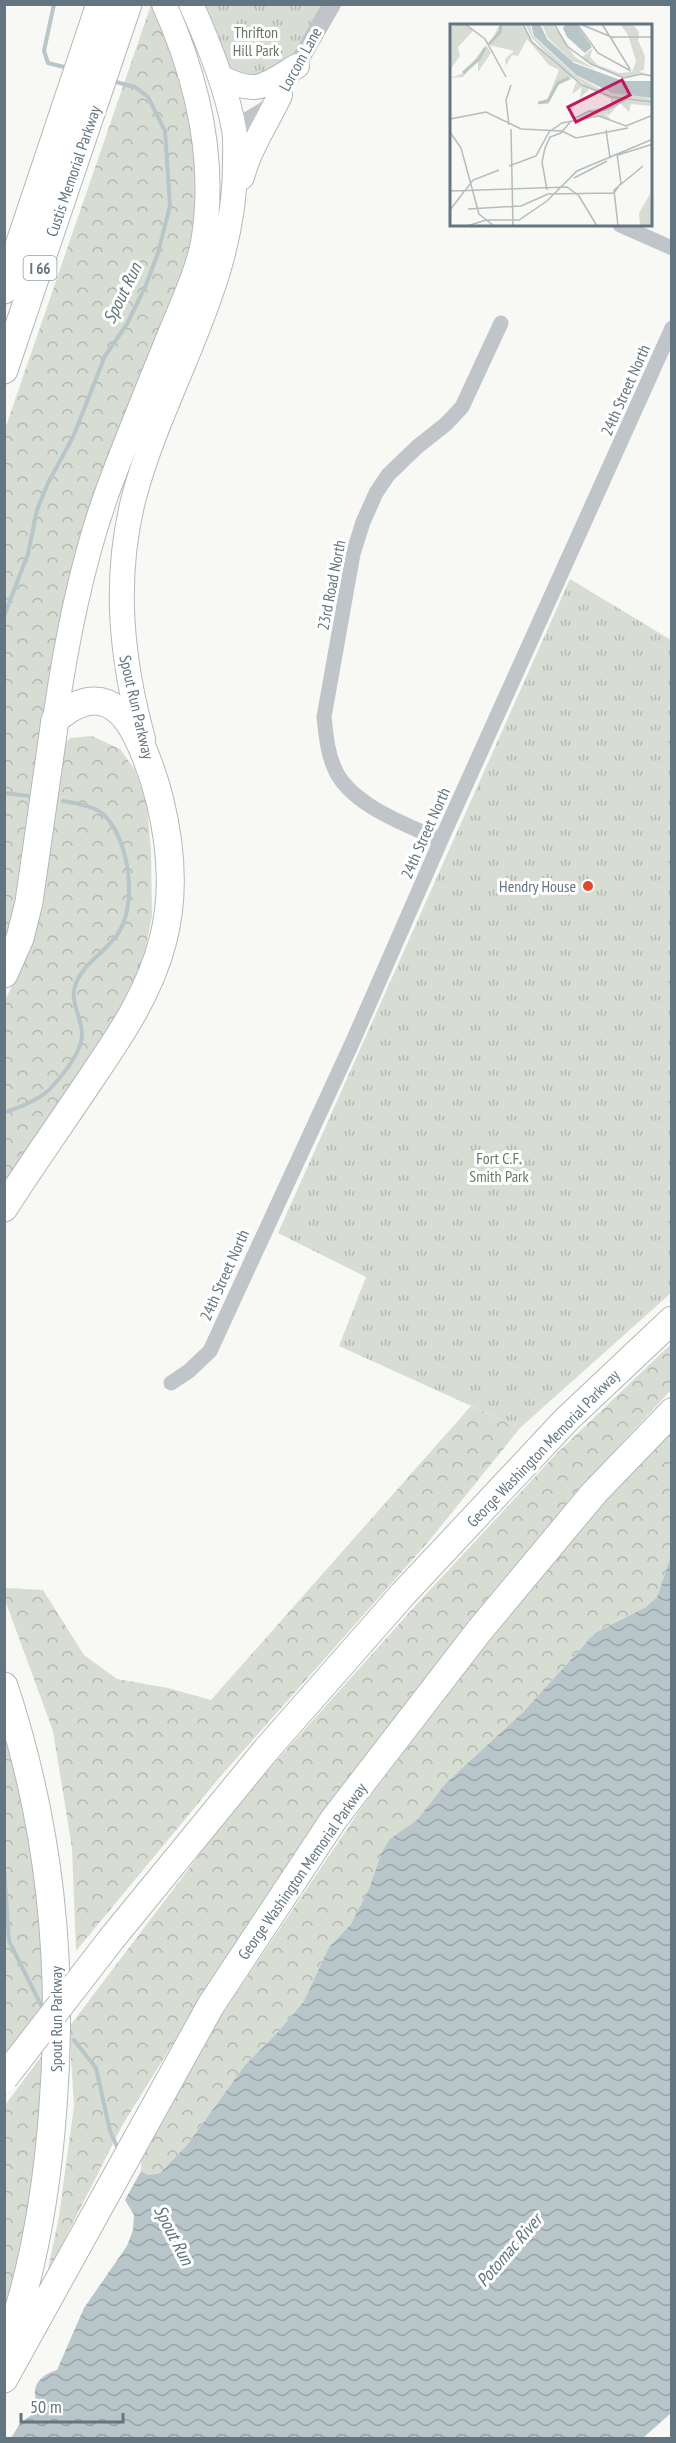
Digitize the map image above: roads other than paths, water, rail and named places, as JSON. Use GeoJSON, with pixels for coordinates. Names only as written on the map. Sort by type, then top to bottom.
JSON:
{"type":"FeatureCollection","features":[{"type":"Feature","properties":{"kind":"highway","name":"Custis Memorial Parkway"},"geometry":{"type":"LineString","coordinates":[[4,290],[100,4]]}},
{"type":"Feature","properties":{"kind":"highway","name":"Custis Memorial Parkway"},"geometry":{"type":"LineString","coordinates":[[4,370],[128,4]]}},
{"type":"Feature","properties":{"kind":"highway"},"geometry":{"type":"LineString","coordinates":[[4,974],[20,938],[30,902],[55,720],[76,704],[95,700],[107,704],[119,711],[128,722],[151,768]]}},
{"type":"Feature","properties":{"kind":"highway","name":"Spout Run Parkway"},"geometry":{"type":"LineString","coordinates":[[4,1208],[124,1028],[160,953],[169,910],[170,866],[166,830],[151,768]]}},
{"type":"Feature","properties":{"kind":"highway","name":"George Washington Memorial Parkway"},"geometry":{"type":"LineString","coordinates":[[4,2078],[113,1937],[266,1750],[403,1594],[566,1420],[672,1320]]}},
{"type":"Feature","properties":{"kind":"highway","name":"George Washington Memorial Parkway"},"geometry":{"type":"LineString","coordinates":[[4,2379],[211,2005],[334,1819],[479,1631],[594,1493],[672,1412]]}},
{"type":"Feature","properties":{"kind":"highway","name":"Spout Run Parkway"},"geometry":{"type":"LineString","coordinates":[[4,1686],[28,1765],[40,1818],[52,1897],[57,1989],[55,2080],[45,2187],[30,2272],[4,2352]]}},
{"type":"Feature","properties":{"kind":"main road"},"geometry":{"type":"LineString","coordinates":[[165,4],[214,115],[225,127],[234,129]]}},
{"type":"Feature","properties":{"kind":"main road","name":"Spout Run Parkway"},"geometry":{"type":"LineString","coordinates":[[151,768],[135,710],[123,652],[121,598],[124,546],[134,496],[150,447],[220,269],[233,208],[234,129],[220,77],[191,4]]}},
{"type":"Feature","properties":{"kind":"main road"},"geometry":{"type":"LineString","coordinates":[[182,44],[197,97],[206,146],[208,178],[202,244]]}},
{"type":"Feature","properties":{"kind":"main road"},"geometry":{"type":"LineString","coordinates":[[220,77],[238,87],[255,88],[266,85],[297,66]]}},
{"type":"Feature","properties":{"kind":"main road"},"geometry":{"type":"LineString","coordinates":[[233,208],[250,152],[280,95]]}},
{"type":"Feature","properties":{"kind":"main road"},"geometry":{"type":"LineString","coordinates":[[55,720],[73,613],[99,514],[190,283],[212,212],[218,156],[226,137],[234,129]]}},
{"type":"Feature","properties":{"kind":"street","name":"Lorcom Lane"},"geometry":{"type":"LineString","coordinates":[[234,129],[264,111],[280,95],[332,4]]}},
{"type":"Feature","properties":{"kind":"street"},"geometry":{"type":"LineString","coordinates":[[622,226],[672,248]]}},
{"type":"Feature","properties":{"kind":"street","name":"23rd Road North"},"geometry":{"type":"LineString","coordinates":[[441,840],[368,805],[345,787],[334,769],[327,743],[324,717],[353,554],[363,522],[376,493],[388,475],[462,407],[501,323]]}},
{"type":"Feature","properties":{"kind":"street","name":"24th Street North"},"geometry":{"type":"LineString","coordinates":[[171,1383],[189,1371],[210,1352],[265,1227],[307,1144],[441,840],[672,328]]}},
{"type":"Feature","properties":{"kind":"water","name":"Potomac River"},"geometry":{"type":"Polygon","coordinates":[[[671,1556],[671,2413],[643,2438],[11,2438],[21,2422],[41,2409],[35,2394],[39,2380],[57,2370],[84,2308],[127,2246],[133,2230],[134,2215],[125,2200],[141,2171],[148,2175],[160,2173],[187,2145],[245,2065],[277,2033],[304,2001],[329,1947],[351,1924],[369,1889],[382,1852],[390,1839],[417,1820],[446,1783],[524,1711],[595,1633],[646,1607],[657,1597],[671,1556]]]}},
{"type":"Feature","properties":{"kind":"waterway","name":"Spout Run"},"geometry":{"type":"LineString","coordinates":[[54,4],[44,51],[48,63],[68,68]]}},
{"type":"Feature","properties":{"kind":"waterway","name":"Spout Run"},"geometry":{"type":"LineString","coordinates":[[4,616],[28,554],[37,510],[48,483],[73,437],[105,356],[127,324],[146,285],[158,253],[170,206],[165,131],[148,97],[135,87],[112,81]]}},
{"type":"Feature","properties":{"kind":"waterway","name":"Spout Run"},"geometry":{"type":"LineString","coordinates":[[4,793],[29,796]]}},
{"type":"Feature","properties":{"kind":"waterway","name":"Spout Run"},"geometry":{"type":"LineString","coordinates":[[4,1112],[16,1109],[45,1093],[70,1065],[82,1036],[74,997],[76,983],[89,964],[117,935],[124,923],[128,908],[128,874],[125,857],[114,827],[105,816],[96,810],[63,801]]}},
{"type":"Feature","properties":{"kind":"waterway","name":"Spout Run"},"geometry":{"type":"LineString","coordinates":[[4,1865],[9,1941],[41,2005]]}},
{"type":"Feature","properties":{"kind":"waterway","name":"Spout Run"},"geometry":{"type":"LineString","coordinates":[[74,2040],[96,2068],[110,2131],[119,2151]]}},
{"type":"Feature","properties":{"kind":"place","name":"Hendry House"},"geometry":{"type":"Point","coordinates":[588,886]}},
{"type":"Feature","properties":{"kind":"park label","name":"Thrifton Hill Park"},"geometry":{"type":"Point","coordinates":[256,41]}},
{"type":"Feature","properties":{"kind":"park label","name":"Fort C.F. Smith Park"},"geometry":{"type":"Point","coordinates":[499,1167]}}]}
